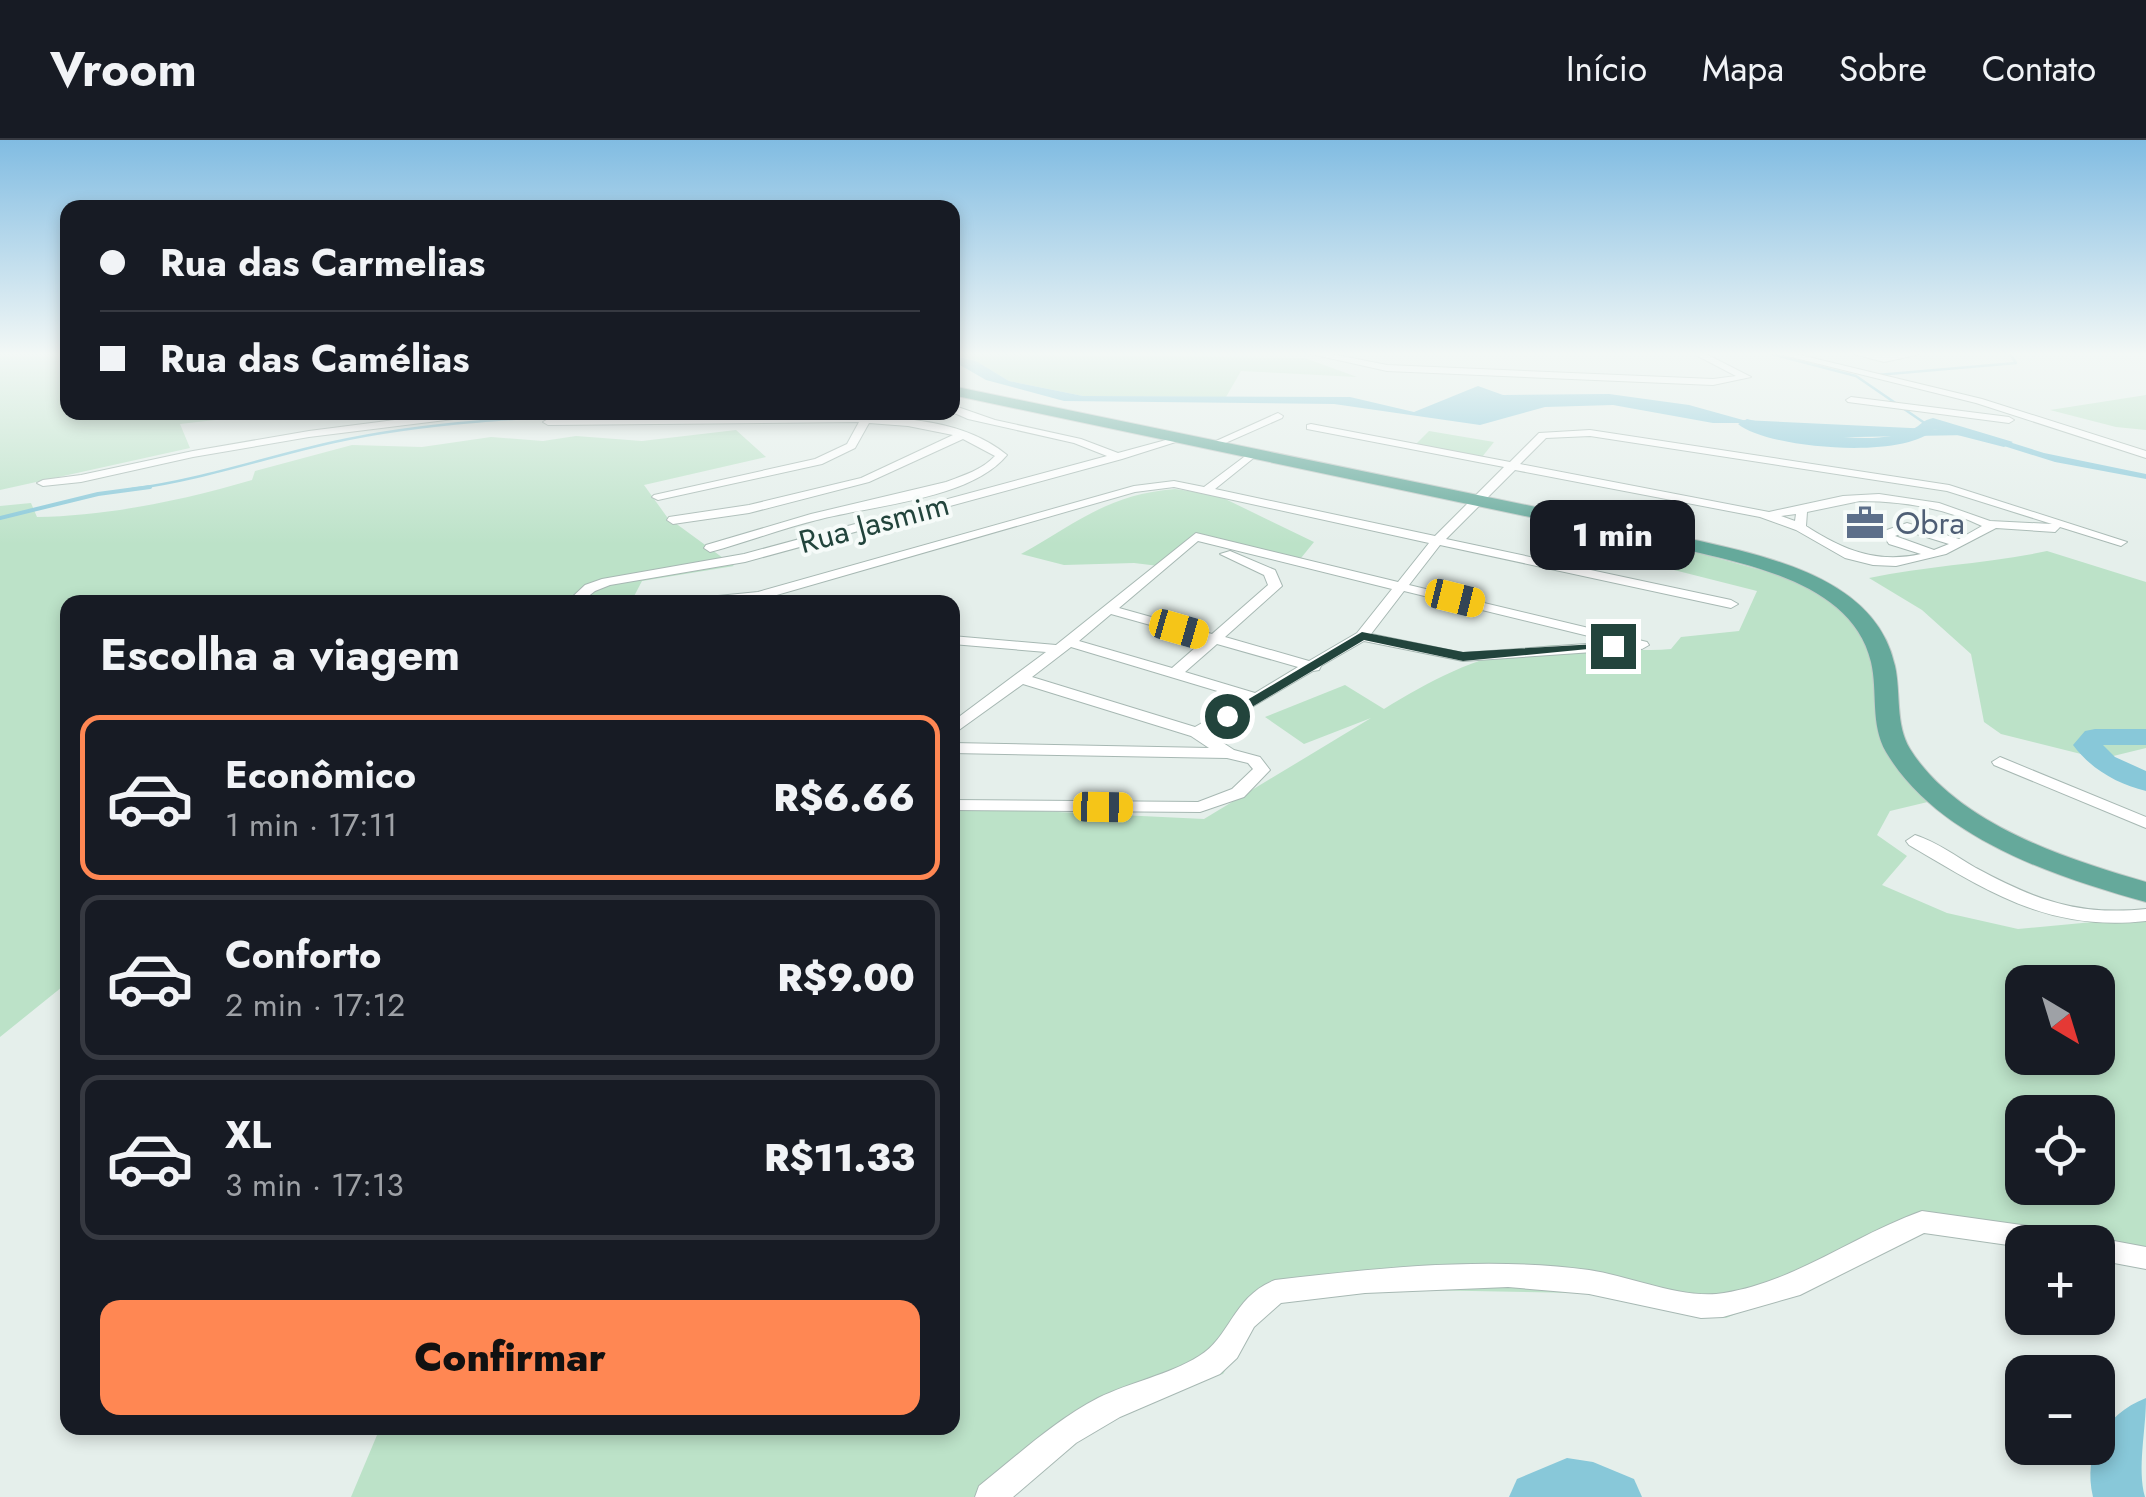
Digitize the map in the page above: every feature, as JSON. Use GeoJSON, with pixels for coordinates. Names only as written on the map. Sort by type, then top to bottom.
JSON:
{"type":"FeatureCollection","features":[{"type":"Feature","properties":{"kind":"main road"},"geometry":{"type":"LineString","coordinates":[[1075,417],[1725,552],[1815,586],[1853,612],[1872,632],[1883,666],[1894,742],[1926,785],[1973,819],[2037,851],[2146,892]]}},
{"type":"Feature","properties":{"kind":"street"},"geometry":{"type":"LineString","coordinates":[[975,417],[1074,438],[1118,457]]}},
{"type":"Feature","properties":{"kind":"street"},"geometry":{"type":"LineString","coordinates":[[1210,446],[1275,417]]}},
{"type":"Feature","properties":{"kind":"street"},"geometry":{"type":"LineString","coordinates":[[1976,417],[2088,435]]}},
{"type":"Feature","properties":{"kind":"street"},"geometry":{"type":"LineString","coordinates":[[2031,417],[2146,455]]}},
{"type":"Feature","properties":{"kind":"street"},"geometry":{"type":"LineString","coordinates":[[42,483],[100,478],[203,452],[388,420]]}},
{"type":"Feature","properties":{"kind":"street"},"geometry":{"type":"LineString","coordinates":[[548,422],[576,420]]}},
{"type":"Feature","properties":{"kind":"street"},"geometry":{"type":"LineString","coordinates":[[658,497],[818,462],[851,446],[866,420],[912,424],[960,436],[1002,455],[1001,460],[972,476],[902,499],[830,513],[710,548]]}},
{"type":"Feature","properties":{"kind":"street"},"geometry":{"type":"LineString","coordinates":[[1311,427],[1801,520],[1829,546],[1869,561],[1896,565],[1960,543],[1990,524]]}},
{"type":"Feature","properties":{"kind":"street"},"geometry":{"type":"LineString","coordinates":[[1197,733],[1362,636],[1436,542],[1543,435],[1590,433],[1949,488],[2121,542]]}},
{"type":"Feature","properties":{"kind":"street"},"geometry":{"type":"LineString","coordinates":[[673,520],[749,509],[866,480],[960,436]]}},
{"type":"Feature","properties":{"kind":"street","name":"Rua Jasmim"},"geometry":{"type":"LineString","coordinates":[[582,595],[607,582],[745,558],[1177,440]]}},
{"type":"Feature","properties":{"kind":"street"},"geometry":{"type":"LineString","coordinates":[[1206,491],[1252,454]]}},
{"type":"Feature","properties":{"kind":"street"},"geometry":{"type":"LineString","coordinates":[[744,595],[791,588],[1134,489],[1174,484],[1731,604]]}},
{"type":"Feature","properties":{"kind":"street"},"geometry":{"type":"LineString","coordinates":[[1801,520],[1847,498],[1868,498],[1925,506],[1990,524],[2089,532]]}},
{"type":"Feature","properties":{"kind":"street"},"geometry":{"type":"LineString","coordinates":[[1934,554],[1887,537],[1893,530],[1907,528],[1960,543]]}},
{"type":"Feature","properties":{"kind":"street"},"geometry":{"type":"LineString","coordinates":[[1202,538],[1642,645],[1463,656],[1362,636]]}},
{"type":"Feature","properties":{"kind":"street"},"geometry":{"type":"LineString","coordinates":[[960,724],[1202,538]]}},
{"type":"Feature","properties":{"kind":"street"},"geometry":{"type":"LineString","coordinates":[[1175,673],[1272,590],[1276,580],[1262,569],[1210,547],[1202,538]]}},
{"type":"Feature","properties":{"kind":"street"},"geometry":{"type":"LineString","coordinates":[[1109,609],[1314,667]]}},
{"type":"Feature","properties":{"kind":"street"},"geometry":{"type":"LineString","coordinates":[[960,640],[1063,646],[1257,698]]}},
{"type":"Feature","properties":{"kind":"street"},"geometry":{"type":"LineString","coordinates":[[1021,678],[1197,733],[1228,753]]}},
{"type":"Feature","properties":{"kind":"street"},"geometry":{"type":"LineString","coordinates":[[960,748],[1228,753],[1254,760],[1262,770],[1248,786],[1211,806],[960,805]]}},
{"type":"Feature","properties":{"kind":"street"},"geometry":{"type":"LineString","coordinates":[[2000,762],[2146,823]]}},
{"type":"Feature","properties":{"kind":"street"},"geometry":{"type":"LineString","coordinates":[[1916,841],[2052,913],[2096,920],[2146,916]]}},
{"type":"Feature","properties":{"kind":"street"},"geometry":{"type":"LineString","coordinates":[[990,1497],[1066,1433],[1110,1407],[1210,1364],[1227,1349],[1245,1318],[1276,1292],[1365,1281],[1508,1276],[1589,1282],[1701,1306],[1723,1305],[1791,1287],[1922,1222],[2005,1232]]}},
{"type":"Feature","properties":{"kind":"street"},"geometry":{"type":"LineString","coordinates":[[2115,1252],[2146,1258]]}},
{"type":"Feature","properties":{"kind":"green space"},"geometry":{"type":"Polygon","coordinates":[[[0,417],[215,420],[180,424],[190,448],[0,490],[0,417]]]}},
{"type":"Feature","properties":{"kind":"green space"},"geometry":{"type":"Polygon","coordinates":[[[2078,417],[2146,417],[2146,430],[2078,417]]]}},
{"type":"Feature","properties":{"kind":"green space"},"geometry":{"type":"Polygon","coordinates":[[[736,430],[766,457],[644,485],[667,517],[734,566],[642,581],[635,595],[60,595],[60,989],[0,1037],[0,506],[31,503],[37,517],[146,506],[252,480],[255,471],[352,445],[422,447],[491,437],[543,441],[576,436],[642,441],[736,430]]]}},
{"type":"Feature","properties":{"kind":"green space"},"geometry":{"type":"Polygon","coordinates":[[[1429,431],[1494,442],[1482,457],[1415,445],[1429,431]]]}},
{"type":"Feature","properties":{"kind":"green space"},"geometry":{"type":"Polygon","coordinates":[[[1175,489],[1217,495],[1314,542],[1301,558],[1201,536],[1167,567],[1134,563],[1064,565],[1021,554],[1111,504],[1175,489]]]}},
{"type":"Feature","properties":{"kind":"green space"},"geometry":{"type":"Polygon","coordinates":[[[1691,551],[1797,580],[1863,613],[1886,711],[1936,800],[1890,811],[1877,835],[1907,856],[1882,885],[1947,913],[2018,929],[2146,917],[2146,1260],[2115,1255],[2115,1225],[2005,1225],[2005,1239],[1929,1231],[1899,1239],[1848,1268],[1726,1318],[1632,1294],[1364,1289],[1288,1294],[1256,1319],[1223,1374],[1187,1382],[1101,1414],[1010,1497],[351,1497],[377,1435],[960,1435],[960,807],[1204,819],[1371,718],[1304,744],[1265,717],[1345,685],[1384,709],[1470,664],[1515,650],[1563,645],[1671,649],[1681,637],[1739,631],[1757,591],[1674,570],[1691,551]]]}},
{"type":"Feature","properties":{"kind":"green space"},"geometry":{"type":"Polygon","coordinates":[[[2047,551],[2146,582],[2146,748],[2101,759],[2001,734],[1984,722],[1971,654],[1922,610],[1869,578],[2047,551]]]}},
{"type":"Feature","properties":{"kind":"water"},"geometry":{"type":"Polygon","coordinates":[[[1427,417],[1508,417],[1480,425],[1427,417]]]}},
{"type":"Feature","properties":{"kind":"water"},"geometry":{"type":"Polygon","coordinates":[[[1681,417],[1974,431],[2044,453],[2146,474],[2146,479],[2055,462],[1969,435],[1799,438],[1741,423],[1681,417]]]}},
{"type":"Feature","properties":{"kind":"waterway"},"geometry":{"type":"LineString","coordinates":[[1916,417],[1926,424]]}},
{"type":"Feature","properties":{"kind":"waterway"},"geometry":{"type":"LineString","coordinates":[[132,489],[370,435],[498,420]]}},
{"type":"Feature","properties":{"kind":"waterway"},"geometry":{"type":"LineString","coordinates":[[1747,424],[1787,436],[1852,442],[1916,434],[1933,423],[2004,442]]}},
{"type":"Feature","properties":{"kind":"waterway"},"geometry":{"type":"LineString","coordinates":[[0,518],[98,494],[150,487]]}},
{"type":"Feature","properties":{"kind":"waterway"},"geometry":{"type":"LineString","coordinates":[[2146,737],[2095,737],[2087,745],[2105,763],[2146,782]]}},
{"type":"Feature","properties":{"kind":"waterway"},"geometry":{"type":"LineString","coordinates":[[2119,1497],[2114,1473],[2118,1454],[2128,1438],[2146,1422]]}},
{"type":"Feature","properties":{"kind":"waterway"},"geometry":{"type":"LineString","coordinates":[[1535,1497],[1575,1483],[1616,1497]]}},
{"type":"Feature","properties":{"kind":"place","name":"Obra"},"geometry":{"type":"Point","coordinates":[1865,523]}},
{"type":"Feature","properties":{"kind":"route"},"geometry":{"type":"LineString","coordinates":[[1227,716],[1362,636],[1463,656],[1613,646]]}}]}
